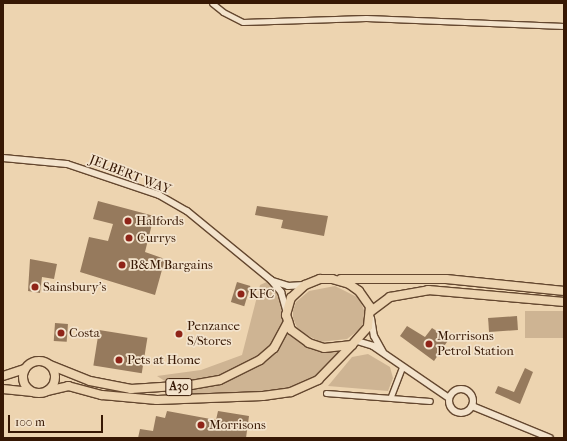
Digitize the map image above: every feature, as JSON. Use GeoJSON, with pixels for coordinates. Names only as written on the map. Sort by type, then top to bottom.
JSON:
{"type":"FeatureCollection","features":[{"type":"Feature","properties":{"kind":"highway"},"geometry":{"type":"LineString","coordinates":[[332,279],[359,291],[370,314]]}},
{"type":"Feature","properties":{"kind":"highway"},"geometry":{"type":"LineString","coordinates":[[564,290],[446,279],[332,279],[305,285],[291,298],[286,309],[288,322],[298,337],[309,344],[324,348],[354,343],[364,335],[370,314],[390,297],[428,290],[564,302]]}},
{"type":"Feature","properties":{"kind":"highway","name":"A30"},"geometry":{"type":"LineString","coordinates":[[50,365],[90,381],[131,389],[191,385],[220,380],[260,360],[274,348],[288,322]]}},
{"type":"Feature","properties":{"kind":"highway","name":"A30"},"geometry":{"type":"LineString","coordinates":[[47,391],[68,386],[108,396],[156,400],[263,396],[291,392],[318,380],[354,343]]}},
{"type":"Feature","properties":{"kind":"highway"},"geometry":{"type":"LineString","coordinates":[[3,376],[25,369],[37,361],[50,365],[55,379],[47,391],[34,392],[3,389]]}},
{"type":"Feature","properties":{"kind":"highway"},"geometry":{"type":"LineString","coordinates":[[25,369],[23,381],[34,392]]}},
{"type":"Feature","properties":{"kind":"street"},"geometry":{"type":"LineString","coordinates":[[212,3],[223,12],[243,22],[366,18],[564,26]]}},
{"type":"Feature","properties":{"kind":"street","name":"JELBERT WAY"},"geometry":{"type":"LineString","coordinates":[[3,158],[67,164],[159,195],[187,211],[271,280],[281,292],[286,309]]}},
{"type":"Feature","properties":{"kind":"street","name":"JELBERT WAY"},"geometry":{"type":"LineString","coordinates":[[271,280],[288,286],[305,285]]}},
{"type":"Feature","properties":{"kind":"street"},"geometry":{"type":"LineString","coordinates":[[370,314],[374,336],[384,354]]}},
{"type":"Feature","properties":{"kind":"street"},"geometry":{"type":"LineString","coordinates":[[354,343],[384,354],[402,368],[449,398]]}},
{"type":"Feature","properties":{"kind":"street"},"geometry":{"type":"LineString","coordinates":[[391,396],[402,368]]}},
{"type":"Feature","properties":{"kind":"street"},"geometry":{"type":"LineString","coordinates":[[458,389],[466,390],[473,398],[472,406],[468,412],[456,413],[449,404],[449,398],[458,389]]}},
{"type":"Feature","properties":{"kind":"street"},"geometry":{"type":"LineString","coordinates":[[326,393],[391,396],[430,401]]}},
{"type":"Feature","properties":{"kind":"street"},"geometry":{"type":"LineString","coordinates":[[472,406],[550,438]]}},
{"type":"Feature","properties":{"kind":"shaded area"},"geometry":{"type":"Polygon","coordinates":[[[271,280],[281,292],[288,322],[309,343],[352,345],[304,388],[215,399],[185,394],[157,376],[201,370],[242,355],[260,285],[271,280]]]}},
{"type":"Feature","properties":{"kind":"shaded area"},"geometry":{"type":"Polygon","coordinates":[[[335,286],[359,298],[366,315],[360,329],[347,339],[320,342],[298,330],[293,318],[293,310],[296,302],[309,291],[335,286]]]}},
{"type":"Feature","properties":{"kind":"shaded area"},"geometry":{"type":"Polygon","coordinates":[[[525,311],[564,311],[564,338],[525,338],[525,311]]]}},
{"type":"Feature","properties":{"kind":"shaded area"},"geometry":{"type":"Polygon","coordinates":[[[368,354],[390,367],[393,378],[388,391],[328,386],[352,357],[368,354]]]}},
{"type":"Feature","properties":{"kind":"building","name":"B&M Bargains"},"geometry":{"type":"Polygon","coordinates":[[[98,201],[154,216],[145,252],[165,259],[155,295],[80,272],[89,237],[108,241],[113,224],[93,219],[98,201]]]}},
{"type":"Feature","properties":{"kind":"building"},"geometry":{"type":"Polygon","coordinates":[[[257,206],[328,216],[324,236],[281,228],[283,220],[255,215],[257,206]]]}},
{"type":"Feature","properties":{"kind":"building","name":"Sainsbury's"},"geometry":{"type":"Polygon","coordinates":[[[30,259],[57,264],[54,279],[42,277],[40,293],[28,291],[30,259]]]}},
{"type":"Feature","properties":{"kind":"building","name":"KFC"},"geometry":{"type":"Polygon","coordinates":[[[237,282],[250,286],[244,306],[231,302],[237,282]]]}},
{"type":"Feature","properties":{"kind":"building"},"geometry":{"type":"Polygon","coordinates":[[[517,316],[518,330],[489,332],[488,318],[517,316]]]}},
{"type":"Feature","properties":{"kind":"building","name":"Costa"},"geometry":{"type":"Polygon","coordinates":[[[55,323],[68,324],[67,342],[54,341],[55,323]]]}},
{"type":"Feature","properties":{"kind":"building","name":"Morrisons Petrol Station"},"geometry":{"type":"Polygon","coordinates":[[[407,326],[425,337],[432,328],[449,339],[434,361],[400,336],[407,326]]]}},
{"type":"Feature","properties":{"kind":"building"},"geometry":{"type":"Polygon","coordinates":[[[99,330],[147,338],[142,373],[93,366],[99,330]]]}},
{"type":"Feature","properties":{"kind":"building"},"geometry":{"type":"Polygon","coordinates":[[[525,368],[533,372],[520,404],[495,393],[498,386],[514,392],[525,368]]]}},
{"type":"Feature","properties":{"kind":"building","name":"Morrisons"},"geometry":{"type":"Polygon","coordinates":[[[167,411],[216,420],[218,411],[249,416],[246,438],[138,438],[140,429],[153,431],[156,416],[165,418],[167,411]]]}},
{"type":"Feature","properties":{"kind":"place","name":"Halfords"},"geometry":{"type":"Point","coordinates":[128,221]}},
{"type":"Feature","properties":{"kind":"place","name":"Currys"},"geometry":{"type":"Point","coordinates":[129,238]}},
{"type":"Feature","properties":{"kind":"place","name":"B&M Bargains"},"geometry":{"type":"Point","coordinates":[122,265]}},
{"type":"Feature","properties":{"kind":"place","name":"Sainsbury's"},"geometry":{"type":"Point","coordinates":[35,287]}},
{"type":"Feature","properties":{"kind":"place","name":"KFC"},"geometry":{"type":"Point","coordinates":[241,294]}},
{"type":"Feature","properties":{"kind":"place","name":"Costa"},"geometry":{"type":"Point","coordinates":[61,333]}},
{"type":"Feature","properties":{"kind":"place","name":"Penzance S/Stores"},"geometry":{"type":"Point","coordinates":[179,334]}},
{"type":"Feature","properties":{"kind":"place","name":"Morrisons Petrol Station"},"geometry":{"type":"Point","coordinates":[429,344]}},
{"type":"Feature","properties":{"kind":"place","name":"Pets at Home"},"geometry":{"type":"Point","coordinates":[119,360]}},
{"type":"Feature","properties":{"kind":"place","name":"Morrisons"},"geometry":{"type":"Point","coordinates":[201,425]}}]}
